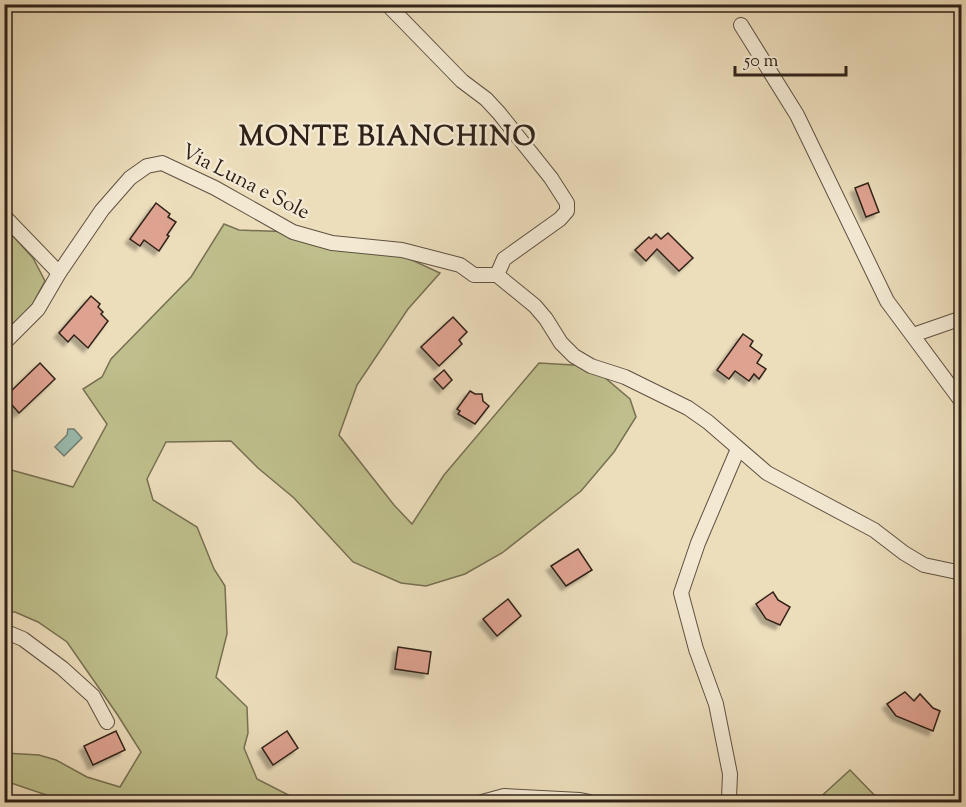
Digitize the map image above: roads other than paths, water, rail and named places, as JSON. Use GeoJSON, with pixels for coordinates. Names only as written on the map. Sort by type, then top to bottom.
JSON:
{"type":"FeatureCollection","features":[{"type":"Feature","properties":{"kind":"street"},"geometry":{"type":"LineString","coordinates":[[387,4],[462,81],[486,99],[499,113],[551,178],[567,203],[567,211],[560,219],[504,259],[497,275],[536,306],[561,343],[574,356],[591,366],[625,376],[688,408],[767,472],[874,530],[924,565],[962,573]]}},
{"type":"Feature","properties":{"kind":"street"},"geometry":{"type":"LineString","coordinates":[[741,25],[797,114],[887,301],[962,402]]}},
{"type":"Feature","properties":{"kind":"street","name":"Via Luna e Sole"},"geometry":{"type":"LineString","coordinates":[[4,343],[38,309],[59,273],[102,210],[130,178],[147,166],[162,163],[215,188],[293,232],[332,243],[402,250],[460,265],[474,275],[497,275]]}},
{"type":"Feature","properties":{"kind":"street"},"geometry":{"type":"LineString","coordinates":[[4,216],[59,273]]}},
{"type":"Feature","properties":{"kind":"street"},"geometry":{"type":"LineString","coordinates":[[913,335],[962,318]]}},
{"type":"Feature","properties":{"kind":"street"},"geometry":{"type":"LineString","coordinates":[[728,802],[730,774],[716,704],[696,649],[681,593],[698,543],[738,449]]}},
{"type":"Feature","properties":{"kind":"street"},"geometry":{"type":"LineString","coordinates":[[4,631],[23,639],[62,668],[93,696],[107,722]]}},
{"type":"Feature","properties":{"kind":"street"},"geometry":{"type":"LineString","coordinates":[[482,802],[504,796],[590,802]]}},
{"type":"Feature","properties":{"kind":"water"},"geometry":{"type":"Polygon","coordinates":[[[68,429],[74,429],[82,438],[64,456],[55,447],[67,435],[68,429]]]}},
{"type":"Feature","properties":{"kind":"district","name":"MONTE BIANCHINO"},"geometry":{"type":"Point","coordinates":[388,136]}}]}
